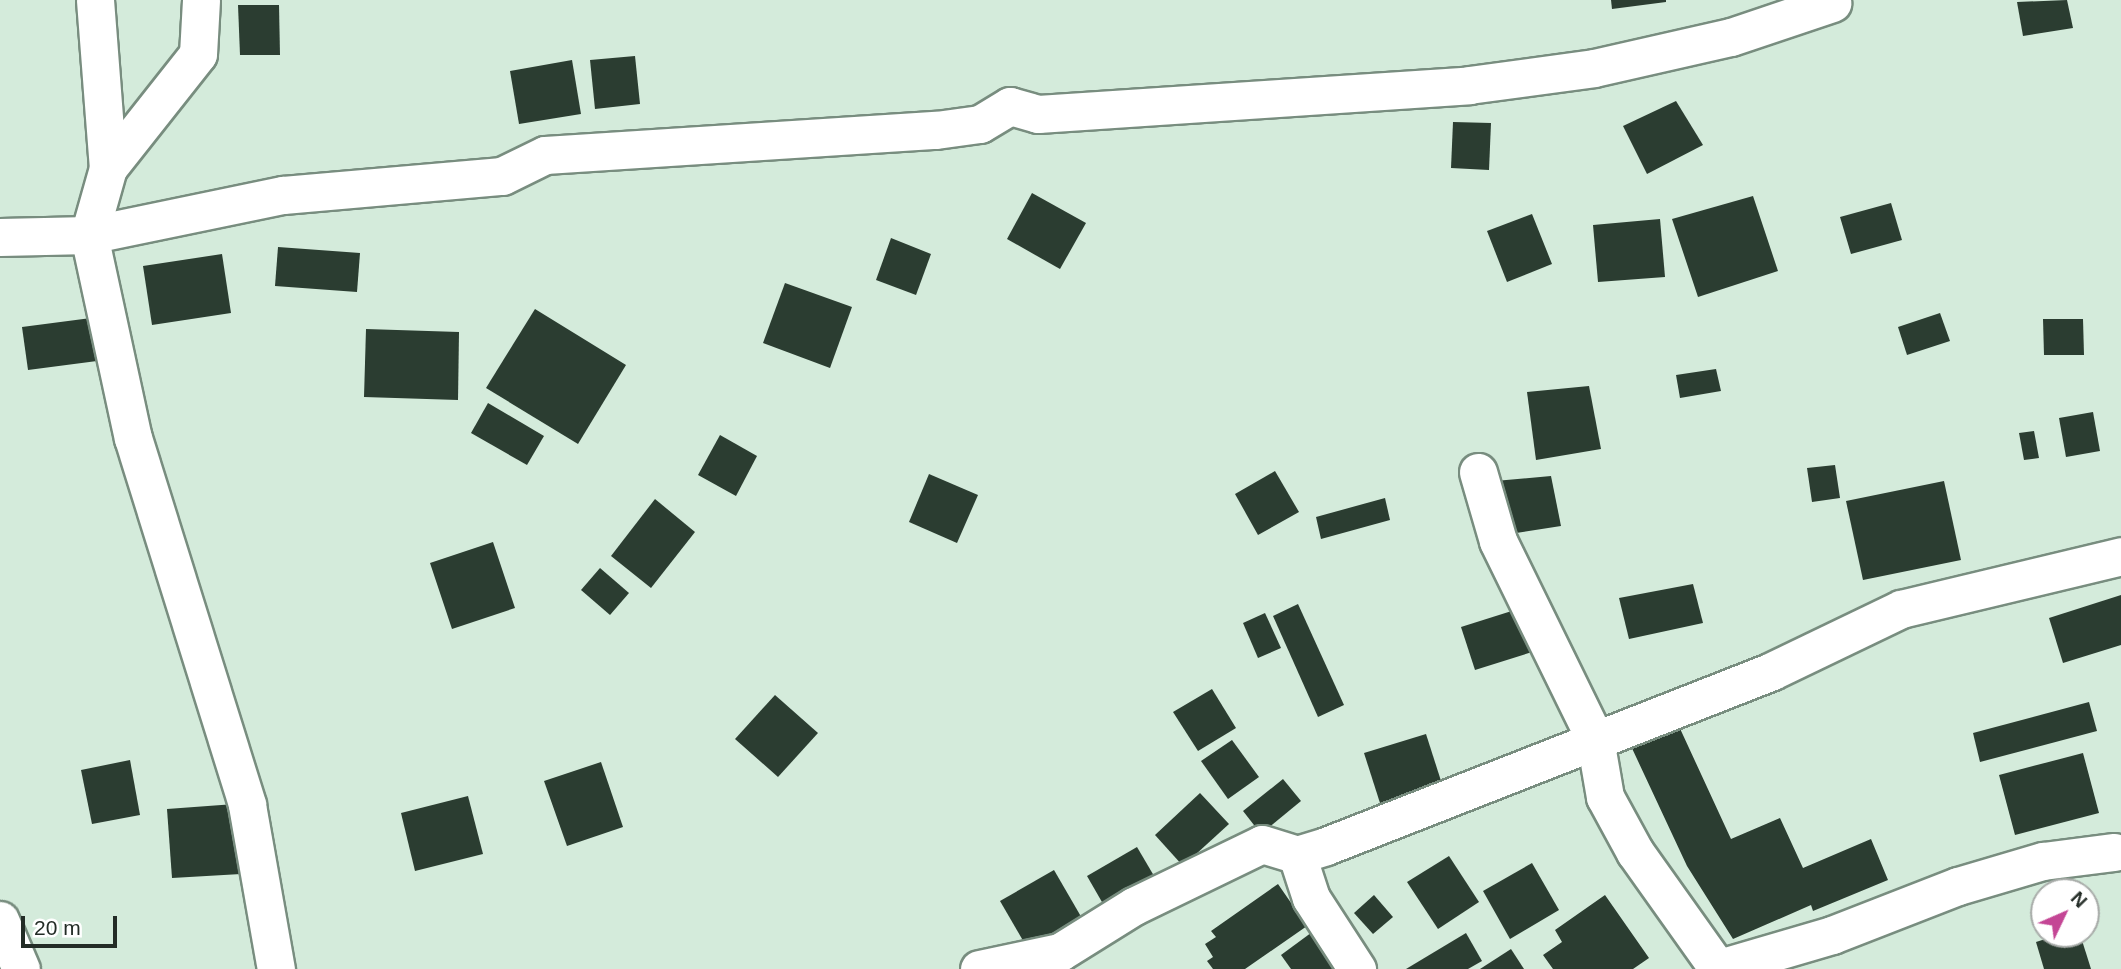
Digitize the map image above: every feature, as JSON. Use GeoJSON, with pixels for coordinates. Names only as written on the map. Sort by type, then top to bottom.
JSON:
{"type":"FeatureCollection","features":[{"type":"Feature","properties":{"kind":"street"},"geometry":{"type":"LineString","coordinates":[[95,0],[108,168],[89,235],[133,438],[247,805],[276,969]]}},
{"type":"Feature","properties":{"kind":"street"},"geometry":{"type":"LineString","coordinates":[[108,168],[198,54],[201,0]]}},
{"type":"Feature","properties":{"kind":"street"},"geometry":{"type":"LineString","coordinates":[[0,237],[89,235],[283,195],[502,176],[545,155],[936,130],[980,124],[1010,106],[1038,114],[1494,81],[1594,68],[1731,37],[1832,3]]}},
{"type":"Feature","properties":{"kind":"street"},"geometry":{"type":"LineString","coordinates":[[1478,472],[1498,541],[1595,739],[1605,797],[1635,852],[1717,969],[1832,935],[1958,886],[2043,860],[2114,852]]}},
{"type":"Feature","properties":{"kind":"street"},"geometry":{"type":"LineString","coordinates":[[979,969],[1060,952],[1134,906],[1262,844],[1297,855],[1772,671],[1901,609],[2121,556]]}},
{"type":"Feature","properties":{"kind":"street"},"geometry":{"type":"LineString","coordinates":[[1297,855],[1311,898],[1357,969]]}},
{"type":"Feature","properties":{"kind":"street"},"geometry":{"type":"LineString","coordinates":[[0,920],[21,969]]}},
{"type":"Feature","properties":{"kind":"building"},"geometry":{"type":"Polygon","coordinates":[[[1611,0],[1666,0],[1666,2],[1612,9],[1611,0]]]}},
{"type":"Feature","properties":{"kind":"building"},"geometry":{"type":"Polygon","coordinates":[[[2067,0],[2073,28],[2023,36],[2017,2],[2067,0]]]}},
{"type":"Feature","properties":{"kind":"building"},"geometry":{"type":"Polygon","coordinates":[[[238,5],[279,5],[280,55],[240,55],[238,5]]]}},
{"type":"Feature","properties":{"kind":"building"},"geometry":{"type":"Polygon","coordinates":[[[635,56],[640,104],[595,109],[590,60],[635,56]]]}},
{"type":"Feature","properties":{"kind":"building"},"geometry":{"type":"Polygon","coordinates":[[[572,60],[581,114],[519,124],[510,71],[572,60]]]}},
{"type":"Feature","properties":{"kind":"building"},"geometry":{"type":"Polygon","coordinates":[[[1676,101],[1703,145],[1647,174],[1623,126],[1676,101]]]}},
{"type":"Feature","properties":{"kind":"building"},"geometry":{"type":"Polygon","coordinates":[[[1453,122],[1491,123],[1489,170],[1451,168],[1453,122]]]}},
{"type":"Feature","properties":{"kind":"building"},"geometry":{"type":"Polygon","coordinates":[[[1032,193],[1086,223],[1060,269],[1007,239],[1032,193]]]}},
{"type":"Feature","properties":{"kind":"building"},"geometry":{"type":"Polygon","coordinates":[[[1753,196],[1778,271],[1698,297],[1672,219],[1753,196]]]}},
{"type":"Feature","properties":{"kind":"building"},"geometry":{"type":"Polygon","coordinates":[[[1891,203],[1902,240],[1851,254],[1840,217],[1891,203]]]}},
{"type":"Feature","properties":{"kind":"building"},"geometry":{"type":"Polygon","coordinates":[[[1532,214],[1552,264],[1507,282],[1487,231],[1532,214]]]}},
{"type":"Feature","properties":{"kind":"building"},"geometry":{"type":"Polygon","coordinates":[[[1660,219],[1665,277],[1598,282],[1593,225],[1660,219]]]}},
{"type":"Feature","properties":{"kind":"building"},"geometry":{"type":"Polygon","coordinates":[[[891,238],[931,254],[916,295],[876,280],[891,238]]]}},
{"type":"Feature","properties":{"kind":"building"},"geometry":{"type":"Polygon","coordinates":[[[278,247],[360,253],[357,292],[275,286],[278,247]]]}},
{"type":"Feature","properties":{"kind":"building"},"geometry":{"type":"Polygon","coordinates":[[[222,254],[231,313],[152,325],[143,266],[222,254]]]}},
{"type":"Feature","properties":{"kind":"building"},"geometry":{"type":"Polygon","coordinates":[[[785,283],[852,307],[830,368],[763,343],[785,283]]]}},
{"type":"Feature","properties":{"kind":"building"},"geometry":{"type":"Polygon","coordinates":[[[535,309],[626,365],[578,444],[486,388],[535,309]]]}},
{"type":"Feature","properties":{"kind":"building"},"geometry":{"type":"Polygon","coordinates":[[[1940,313],[1950,341],[1907,355],[1898,327],[1940,313]]]}},
{"type":"Feature","properties":{"kind":"building"},"geometry":{"type":"Polygon","coordinates":[[[91,318],[97,361],[28,370],[22,327],[91,318]]]}},
{"type":"Feature","properties":{"kind":"building"},"geometry":{"type":"Polygon","coordinates":[[[2043,319],[2083,319],[2084,355],[2044,355],[2043,319]]]}},
{"type":"Feature","properties":{"kind":"building"},"geometry":{"type":"Polygon","coordinates":[[[366,329],[459,332],[458,400],[364,397],[366,329]]]}},
{"type":"Feature","properties":{"kind":"building"},"geometry":{"type":"Polygon","coordinates":[[[1716,369],[1721,391],[1680,398],[1676,375],[1716,369]]]}},
{"type":"Feature","properties":{"kind":"building"},"geometry":{"type":"Polygon","coordinates":[[[1589,386],[1601,449],[1536,460],[1527,392],[1589,386]]]}},
{"type":"Feature","properties":{"kind":"building"},"geometry":{"type":"Polygon","coordinates":[[[488,403],[544,436],[527,465],[471,433],[488,403]]]}},
{"type":"Feature","properties":{"kind":"building"},"geometry":{"type":"Polygon","coordinates":[[[2093,412],[2100,451],[2066,457],[2059,418],[2093,412]]]}},
{"type":"Feature","properties":{"kind":"building"},"geometry":{"type":"Polygon","coordinates":[[[2034,431],[2039,458],[2024,460],[2019,433],[2034,431]]]}},
{"type":"Feature","properties":{"kind":"building"},"geometry":{"type":"Polygon","coordinates":[[[720,435],[757,456],[736,496],[698,475],[720,435]]]}},
{"type":"Feature","properties":{"kind":"building"},"geometry":{"type":"Polygon","coordinates":[[[1835,465],[1840,498],[1812,502],[1807,468],[1835,465]]]}},
{"type":"Feature","properties":{"kind":"building"},"geometry":{"type":"Polygon","coordinates":[[[1275,471],[1299,512],[1258,535],[1235,494],[1275,471]]]}},
{"type":"Feature","properties":{"kind":"building"},"geometry":{"type":"Polygon","coordinates":[[[929,474],[978,495],[957,543],[909,522],[929,474]]]}},
{"type":"Feature","properties":{"kind":"building"},"geometry":{"type":"Polygon","coordinates":[[[1551,476],[1561,526],[1503,535],[1495,481],[1551,476]]]}},
{"type":"Feature","properties":{"kind":"building"},"geometry":{"type":"Polygon","coordinates":[[[1944,481],[1961,560],[1863,580],[1846,501],[1944,481]]]}},
{"type":"Feature","properties":{"kind":"building"},"geometry":{"type":"Polygon","coordinates":[[[1385,498],[1390,520],[1321,539],[1316,517],[1385,498]]]}},
{"type":"Feature","properties":{"kind":"building"},"geometry":{"type":"Polygon","coordinates":[[[655,499],[695,532],[651,588],[611,556],[655,499]]]}},
{"type":"Feature","properties":{"kind":"building"},"geometry":{"type":"Polygon","coordinates":[[[493,542],[515,608],[452,629],[430,563],[493,542]]]}},
{"type":"Feature","properties":{"kind":"building"},"geometry":{"type":"Polygon","coordinates":[[[600,568],[629,593],[610,615],[581,590],[600,568]]]}},
{"type":"Feature","properties":{"kind":"building"},"geometry":{"type":"Polygon","coordinates":[[[1693,584],[1703,623],[1629,639],[1619,598],[1693,584]]]}},
{"type":"Feature","properties":{"kind":"building"},"geometry":{"type":"Polygon","coordinates":[[[2121,595],[2121,645],[2063,663],[2049,618],[2121,595]]]}},
{"type":"Feature","properties":{"kind":"building"},"geometry":{"type":"Polygon","coordinates":[[[1298,604],[1344,705],[1318,717],[1273,616],[1298,604]]]}},
{"type":"Feature","properties":{"kind":"building"},"geometry":{"type":"Polygon","coordinates":[[[1518,609],[1532,652],[1475,670],[1461,627],[1518,609]]]}},
{"type":"Feature","properties":{"kind":"building"},"geometry":{"type":"Polygon","coordinates":[[[1265,613],[1281,648],[1258,658],[1243,623],[1265,613]]]}},
{"type":"Feature","properties":{"kind":"building"},"geometry":{"type":"Polygon","coordinates":[[[1212,689],[1236,728],[1198,751],[1173,712],[1212,689]]]}},
{"type":"Feature","properties":{"kind":"building"},"geometry":{"type":"Polygon","coordinates":[[[775,695],[818,733],[778,777],[735,739],[775,695]]]}},
{"type":"Feature","properties":{"kind":"building"},"geometry":{"type":"Polygon","coordinates":[[[2089,702],[2097,731],[1980,762],[1973,733],[2089,702]]]}},
{"type":"Feature","properties":{"kind":"building"},"geometry":{"type":"Polygon","coordinates":[[[1677,722],[1731,839],[1780,818],[1803,868],[1871,839],[1888,880],[1813,911],[1811,905],[1733,939],[1687,866],[1630,744],[1677,722]]]}},
{"type":"Feature","properties":{"kind":"building"},"geometry":{"type":"Polygon","coordinates":[[[1426,734],[1442,784],[1380,803],[1364,753],[1426,734]]]}},
{"type":"Feature","properties":{"kind":"building"},"geometry":{"type":"Polygon","coordinates":[[[1232,740],[1259,777],[1228,799],[1201,761],[1232,740]]]}},
{"type":"Feature","properties":{"kind":"building"},"geometry":{"type":"Polygon","coordinates":[[[2083,753],[2099,813],[2015,835],[1999,775],[2083,753]]]}},
{"type":"Feature","properties":{"kind":"building"},"geometry":{"type":"Polygon","coordinates":[[[130,760],[140,815],[92,824],[81,770],[130,760]]]}},
{"type":"Feature","properties":{"kind":"building"},"geometry":{"type":"Polygon","coordinates":[[[601,762],[623,827],[567,846],[544,781],[601,762]]]}},
{"type":"Feature","properties":{"kind":"building"},"geometry":{"type":"Polygon","coordinates":[[[1283,779],[1301,801],[1261,834],[1243,811],[1283,779]]]}},
{"type":"Feature","properties":{"kind":"building"},"geometry":{"type":"Polygon","coordinates":[[[1200,793],[1229,824],[1183,866],[1155,835],[1200,793]]]}},
{"type":"Feature","properties":{"kind":"building"},"geometry":{"type":"Polygon","coordinates":[[[468,796],[483,854],[415,871],[401,813],[468,796]]]}},
{"type":"Feature","properties":{"kind":"building"},"geometry":{"type":"Polygon","coordinates":[[[235,804],[241,874],[172,878],[167,809],[235,804]]]}},
{"type":"Feature","properties":{"kind":"building"},"geometry":{"type":"Polygon","coordinates":[[[1137,847],[1157,881],[1106,909],[1087,876],[1137,847]]]}},
{"type":"Feature","properties":{"kind":"building"},"geometry":{"type":"Polygon","coordinates":[[[1449,856],[1479,902],[1438,929],[1407,882],[1449,856]]]}},
{"type":"Feature","properties":{"kind":"building"},"geometry":{"type":"Polygon","coordinates":[[[1532,863],[1559,910],[1510,939],[1483,891],[1532,863]]]}},
{"type":"Feature","properties":{"kind":"building"},"geometry":{"type":"Polygon","coordinates":[[[1054,870],[1083,920],[1029,951],[1000,901],[1054,870]]]}},
{"type":"Feature","properties":{"kind":"building"},"geometry":{"type":"Polygon","coordinates":[[[1278,884],[1307,926],[1245,969],[1213,969],[1207,961],[1213,957],[1205,944],[1216,937],[1211,931],[1278,884]]]}},
{"type":"Feature","properties":{"kind":"building"},"geometry":{"type":"Polygon","coordinates":[[[1374,895],[1393,917],[1373,934],[1354,913],[1374,895]]]}},
{"type":"Feature","properties":{"kind":"building"},"geometry":{"type":"Polygon","coordinates":[[[1605,895],[1649,958],[1633,969],[1553,969],[1543,955],[1562,942],[1555,930],[1605,895]]]}},
{"type":"Feature","properties":{"kind":"building"},"geometry":{"type":"Polygon","coordinates":[[[1319,927],[1351,969],[1291,969],[1281,955],[1319,927]]]}},
{"type":"Feature","properties":{"kind":"building"},"geometry":{"type":"Polygon","coordinates":[[[1466,933],[1482,961],[1468,969],[1406,969],[1466,933]]]}},
{"type":"Feature","properties":{"kind":"building"},"geometry":{"type":"Polygon","coordinates":[[[2038,948],[2084,948],[2091,969],[2044,969],[2038,948]]]}},
{"type":"Feature","properties":{"kind":"building"},"geometry":{"type":"Polygon","coordinates":[[[1511,949],[1524,969],[1480,969],[1511,949]]]}}]}
